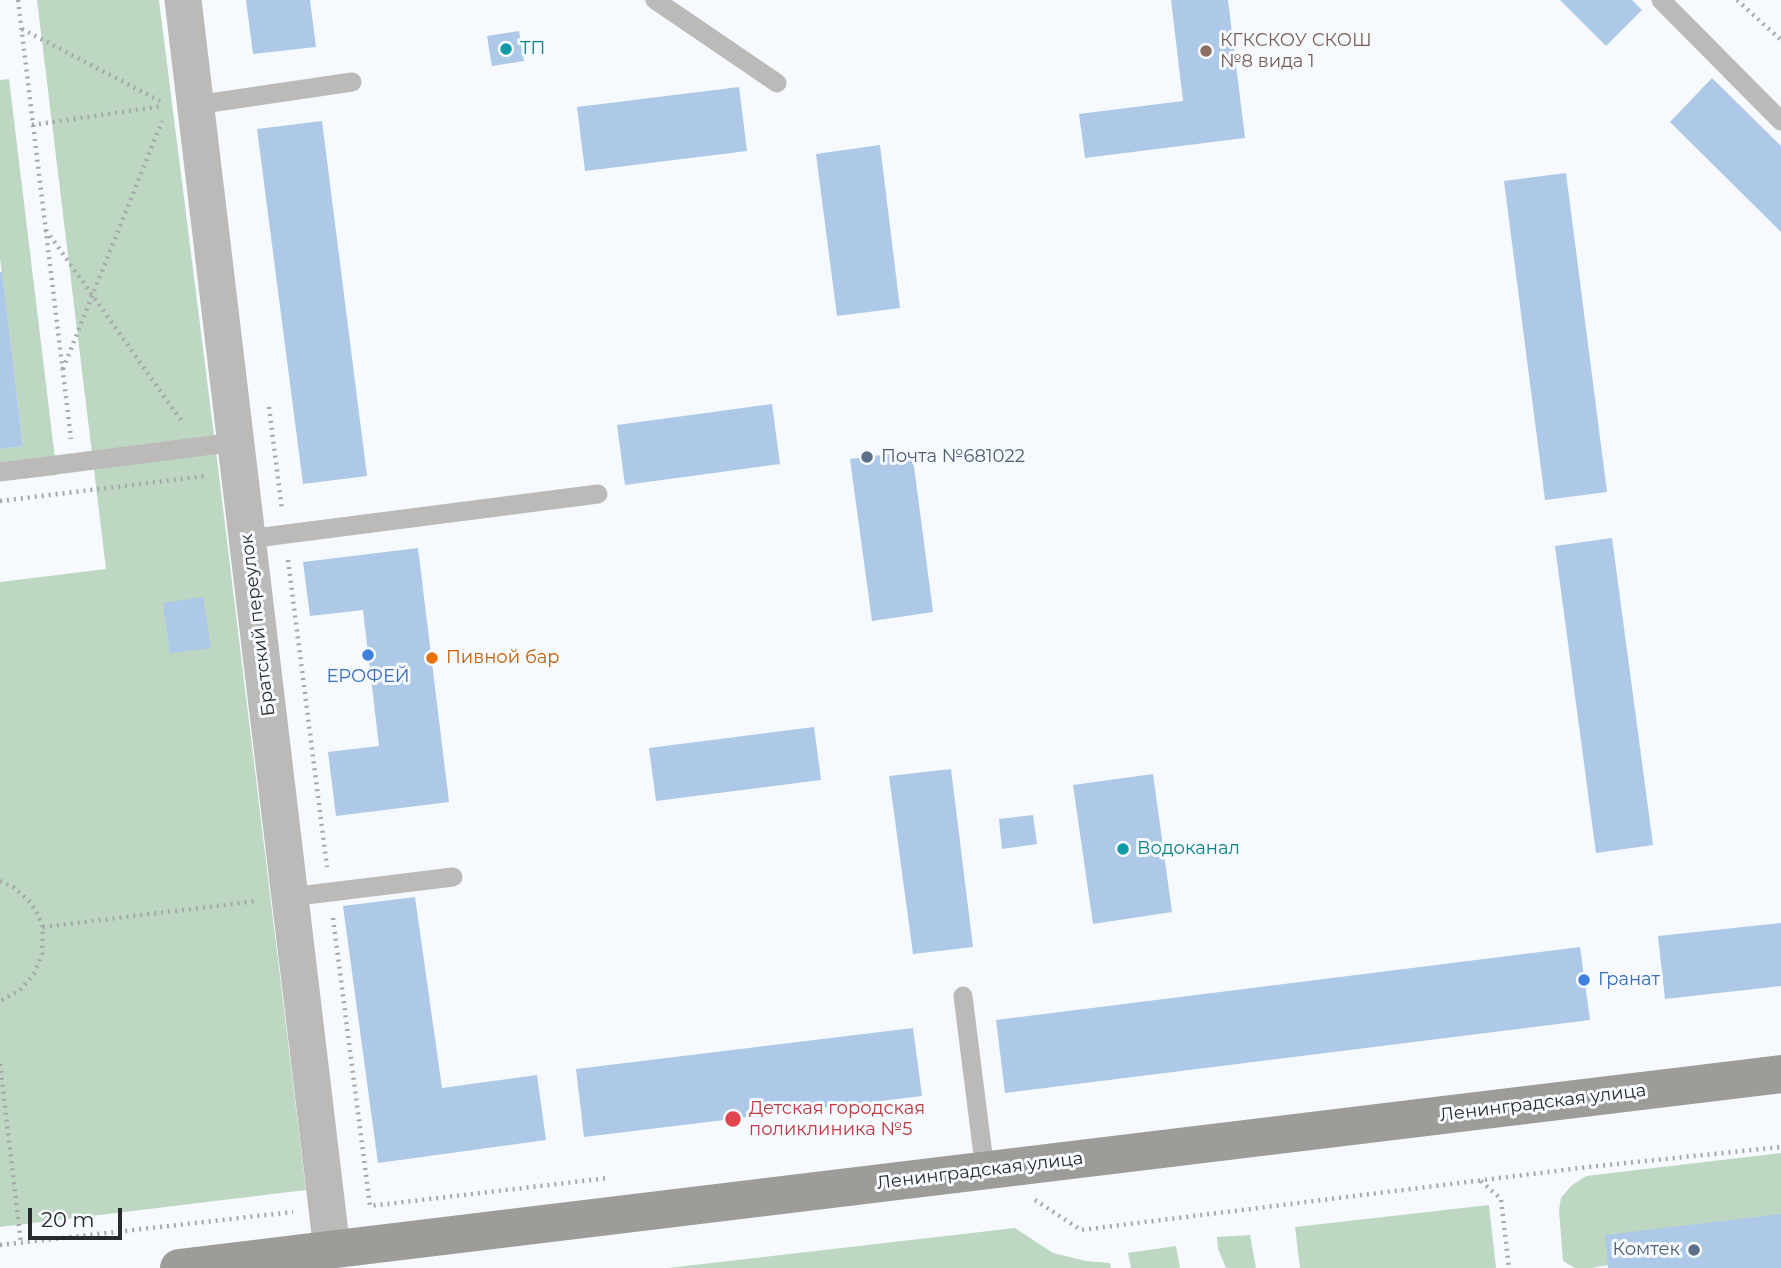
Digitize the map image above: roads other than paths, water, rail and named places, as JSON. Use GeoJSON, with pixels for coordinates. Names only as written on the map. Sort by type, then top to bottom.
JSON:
{"type":"FeatureCollection","features":[{"type":"Feature","properties":{"kind":"main road","name":"Ленинградская улица"},"geometry":{"type":"LineString","coordinates":[[179,1268],[1781,1074]]}},
{"type":"Feature","properties":{"kind":"street","name":"Братский переулок"},"geometry":{"type":"LineString","coordinates":[[183,0],[182,105],[236,442],[248,539],[275,899],[332,1250]]}},
{"type":"Feature","properties":{"kind":"lane"},"geometry":{"type":"LineString","coordinates":[[655,0],[777,83]]}},
{"type":"Feature","properties":{"kind":"lane"},"geometry":{"type":"LineString","coordinates":[[1661,0],[1781,121]]}},
{"type":"Feature","properties":{"kind":"lane"},"geometry":{"type":"LineString","coordinates":[[182,105],[352,82]]}},
{"type":"Feature","properties":{"kind":"lane"},"geometry":{"type":"LineString","coordinates":[[0,472],[236,442]]}},
{"type":"Feature","properties":{"kind":"lane"},"geometry":{"type":"LineString","coordinates":[[248,539],[598,494]]}},
{"type":"Feature","properties":{"kind":"lane"},"geometry":{"type":"LineString","coordinates":[[275,899],[453,877]]}},
{"type":"Feature","properties":{"kind":"lane"},"geometry":{"type":"LineString","coordinates":[[963,996],[985,1171]]}},
{"type":"Feature","properties":{"kind":"place","name":"ТП"},"geometry":{"type":"Point","coordinates":[506,49]}},
{"type":"Feature","properties":{"kind":"place","name":"КГКСКОУ СКОШ №8 вида 1"},"geometry":{"type":"Point","coordinates":[1206,51]}},
{"type":"Feature","properties":{"kind":"place","name":"Почта №681022"},"geometry":{"type":"Point","coordinates":[867,457]}},
{"type":"Feature","properties":{"kind":"place","name":"ЕРОФЕЙ"},"geometry":{"type":"Point","coordinates":[368,655]}},
{"type":"Feature","properties":{"kind":"place","name":"Пивной бар"},"geometry":{"type":"Point","coordinates":[432,658]}},
{"type":"Feature","properties":{"kind":"place","name":"Водоканал"},"geometry":{"type":"Point","coordinates":[1123,849]}},
{"type":"Feature","properties":{"kind":"place","name":"Гранат"},"geometry":{"type":"Point","coordinates":[1584,980]}},
{"type":"Feature","properties":{"kind":"place","name":"Детская городская поликлиника №5"},"geometry":{"type":"Point","coordinates":[733,1119]}},
{"type":"Feature","properties":{"kind":"place","name":"Комтек"},"geometry":{"type":"Point","coordinates":[1694,1250]}}]}
